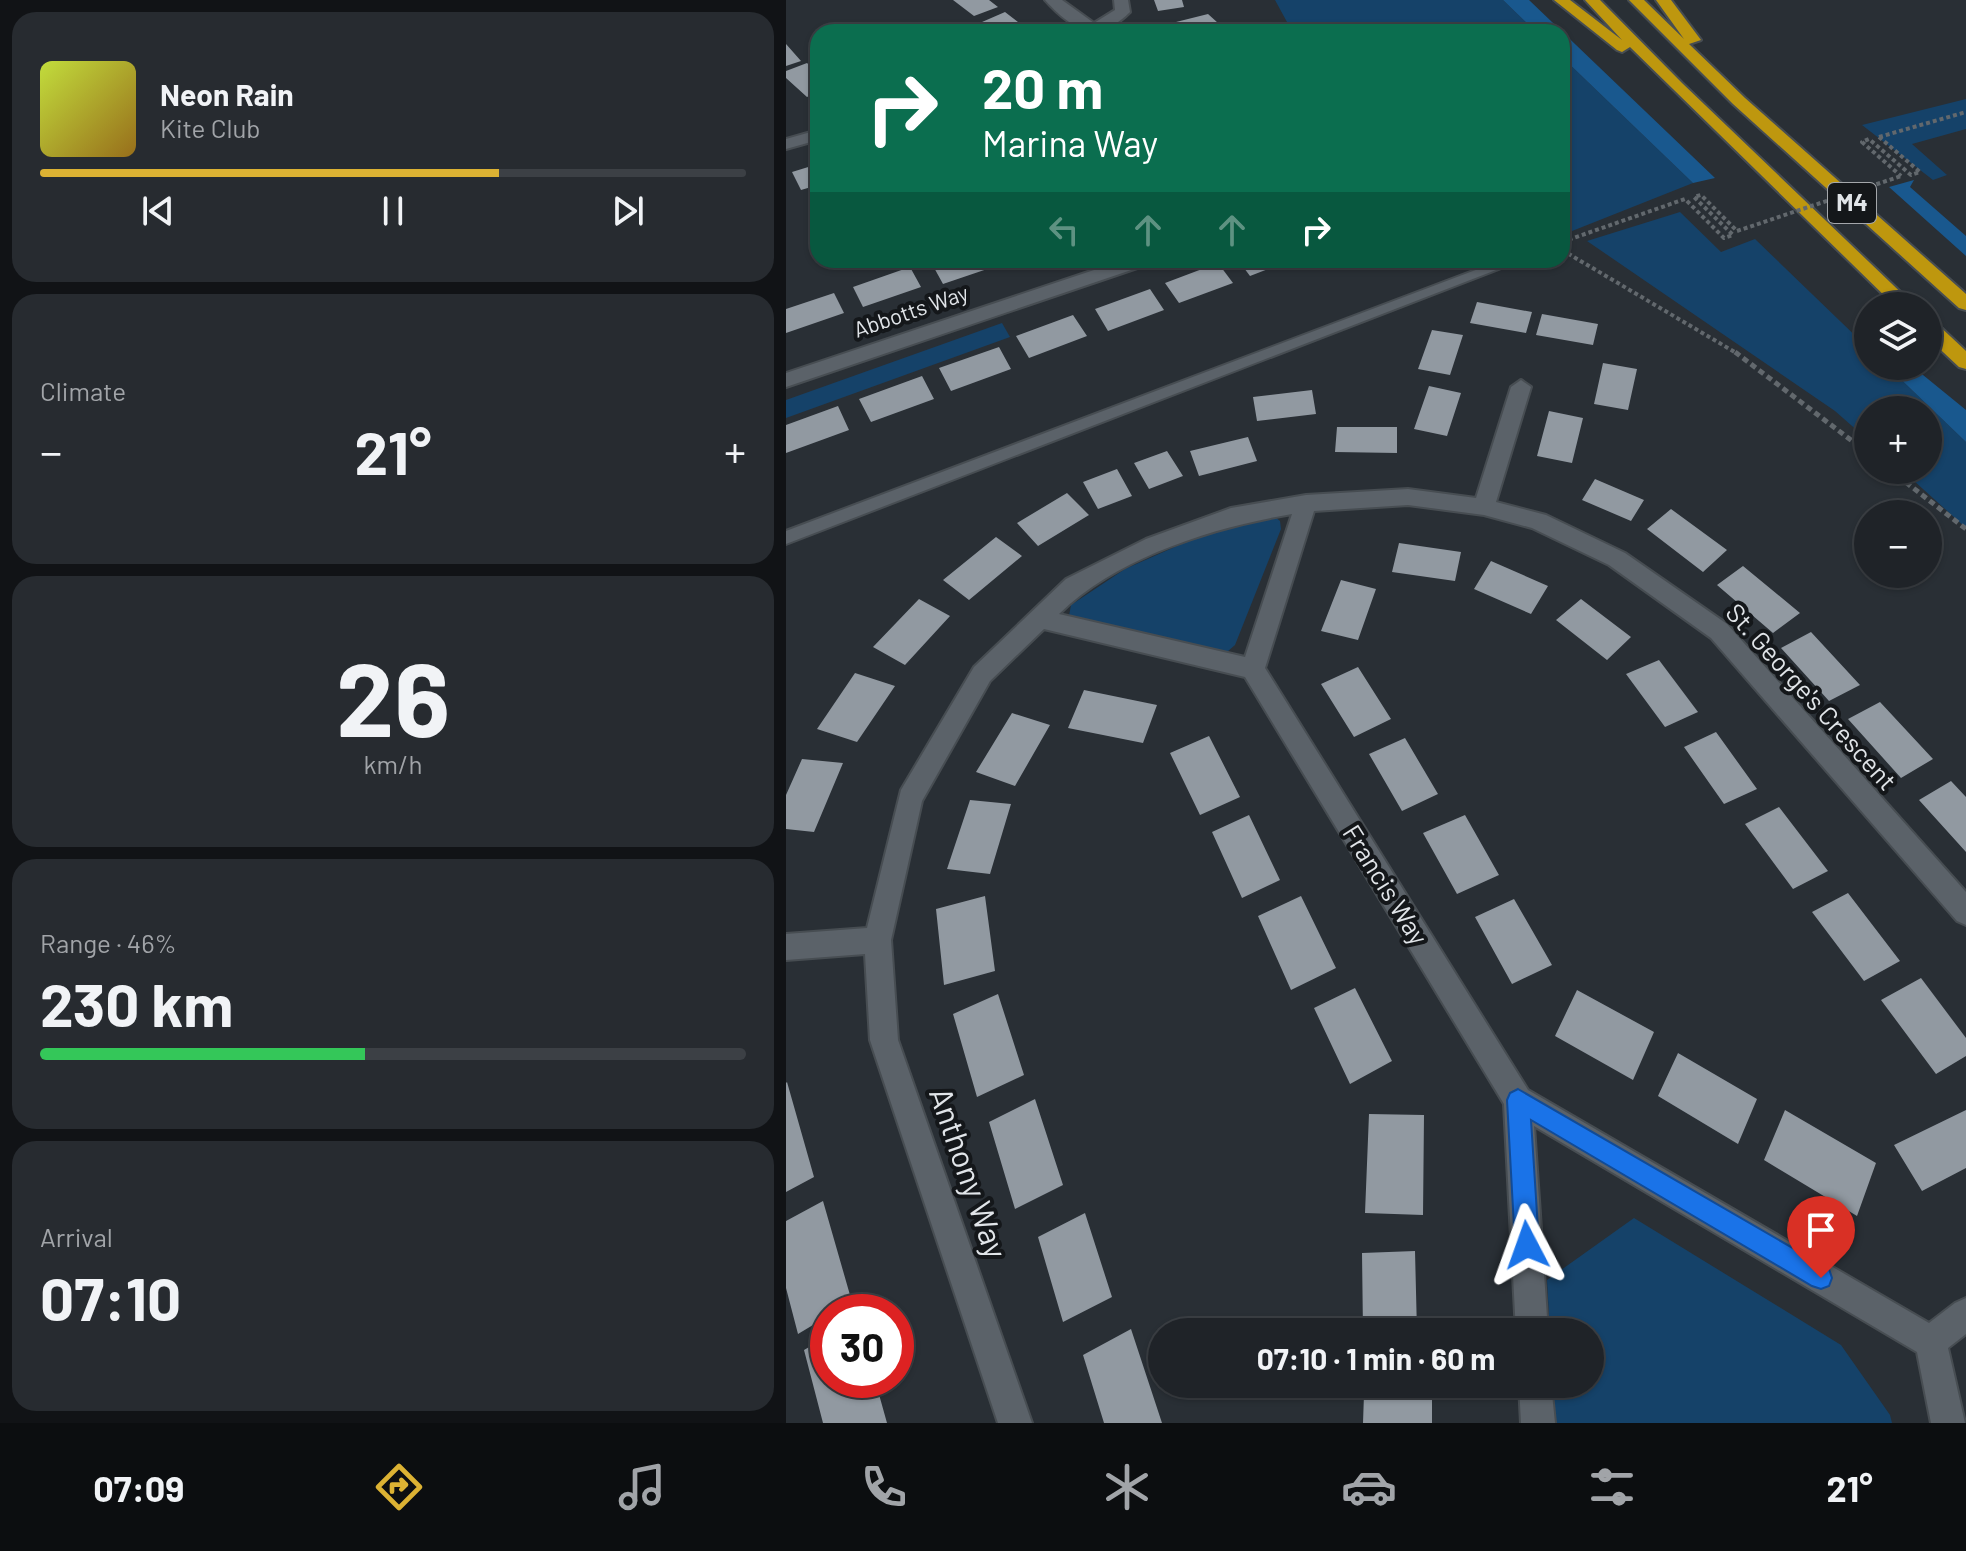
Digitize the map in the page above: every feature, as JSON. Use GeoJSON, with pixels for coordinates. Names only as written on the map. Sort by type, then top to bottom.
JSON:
{"type":"FeatureCollection","features":[{"type":"Feature","properties":{"kind":"highway","name":"M4"},"geometry":{"type":"LineString","coordinates":[[1561,0],[1676,86]]}},
{"type":"Feature","properties":{"kind":"highway","name":"M4"},"geometry":{"type":"LineString","coordinates":[[1592,0],[1676,86],[1891,292]]}},
{"type":"Feature","properties":{"kind":"highway","name":"M4"},"geometry":{"type":"LineString","coordinates":[[1636,0],[1739,101],[1966,304]]}},
{"type":"Feature","properties":{"kind":"highway","name":"M4"},"geometry":{"type":"LineString","coordinates":[[1663,0],[1739,101]]}},
{"type":"Feature","properties":{"kind":"highway"},"geometry":{"type":"LineString","coordinates":[[1942,340],[1966,362]]}},
{"type":"Feature","properties":{"kind":"street"},"geometry":{"type":"LineString","coordinates":[[1052,0],[1085,24]]}},
{"type":"Feature","properties":{"kind":"street"},"geometry":{"type":"LineString","coordinates":[[1105,24],[1123,12],[1121,0]]}},
{"type":"Feature","properties":{"kind":"street"},"geometry":{"type":"LineString","coordinates":[[789,140],[810,136]]}},
{"type":"Feature","properties":{"kind":"street","name":"Abbotts Way"},"geometry":{"type":"LineString","coordinates":[[786,380],[898,339],[1118,268]]}},
{"type":"Feature","properties":{"kind":"street"},"geometry":{"type":"LineString","coordinates":[[1484,507],[1521,387]]}},
{"type":"Feature","properties":{"kind":"street","name":"St. George's Crescent"},"geometry":{"type":"LineString","coordinates":[[878,940],[910,798],[982,674],[1074,585],[1154,545],[1231,516],[1306,503],[1408,497],[1484,507],[1538,521],[1617,559],[1719,631],[1966,912]]}},
{"type":"Feature","properties":{"kind":"street"},"geometry":{"type":"LineString","coordinates":[[1038,618],[1253,669],[1306,503]]}},
{"type":"Feature","properties":{"kind":"street","name":"Francis Way"},"geometry":{"type":"LineString","coordinates":[[1253,669],[1518,1100]]}},
{"type":"Feature","properties":{"kind":"street"},"geometry":{"type":"LineString","coordinates":[[786,947],[878,940]]}},
{"type":"Feature","properties":{"kind":"street","name":"Anthony Way"},"geometry":{"type":"LineString","coordinates":[[878,940],[884,1040],[1015,1423]]}},
{"type":"Feature","properties":{"kind":"street"},"geometry":{"type":"LineString","coordinates":[[1518,1100],[1531,1318]]}},
{"type":"Feature","properties":{"kind":"street"},"geometry":{"type":"LineString","coordinates":[[1518,1100],[1931,1342],[1948,1423]]}},
{"type":"Feature","properties":{"kind":"street"},"geometry":{"type":"LineString","coordinates":[[1931,1342],[1966,1314]]}},
{"type":"Feature","properties":{"kind":"street"},"geometry":{"type":"LineString","coordinates":[[1536,1398],[1538,1423]]}},
{"type":"Feature","properties":{"kind":"lane"},"geometry":{"type":"LineString","coordinates":[[786,538],[1494,268]]}},
{"type":"Feature","properties":{"kind":"path"},"geometry":{"type":"LineString","coordinates":[[1570,239],[1685,199],[1724,238],[1733,235],[1694,197],[1701,195],[1737,231],[1901,176],[1862,142],[1869,139],[1911,175],[1920,172],[1879,137],[1966,112]]}},
{"type":"Feature","properties":{"kind":"path"},"geometry":{"type":"LineString","coordinates":[[1570,255],[1745,358],[1854,442]]}},
{"type":"Feature","properties":{"kind":"path"},"geometry":{"type":"LineString","coordinates":[[1908,484],[1966,529]]}},
{"type":"Feature","properties":{"kind":"shaded area"},"geometry":{"type":"Polygon","coordinates":[[[1275,0],[1503,0],[1528,24],[1289,24],[1275,0]]]}},
{"type":"Feature","properties":{"kind":"shaded area"},"geometry":{"type":"Polygon","coordinates":[[[1503,0],[1529,0],[1554,24],[1528,24],[1503,0]]]}},
{"type":"Feature","properties":{"kind":"shaded area"},"geometry":{"type":"Polygon","coordinates":[[[1570,39],[1715,178],[1693,183],[1570,65],[1570,39]]]}},
{"type":"Feature","properties":{"kind":"shaded area"},"geometry":{"type":"Polygon","coordinates":[[[1570,65],[1693,183],[1570,232],[1570,65]]]}},
{"type":"Feature","properties":{"kind":"shaded area"},"geometry":{"type":"Polygon","coordinates":[[[1966,99],[1966,129],[1912,144],[1947,175],[1933,180],[1862,125],[1966,99]]]}},
{"type":"Feature","properties":{"kind":"shaded area"},"geometry":{"type":"Polygon","coordinates":[[[1914,180],[1910,187],[1966,236],[1966,256],[1889,187],[1914,180]]]}},
{"type":"Feature","properties":{"kind":"shaded area"},"geometry":{"type":"Polygon","coordinates":[[[1680,212],[1721,252],[1755,239],[1854,334],[1854,380],[1902,380],[1918,396],[1854,396],[1854,428],[1835,411],[1587,241],[1680,212]]]}},
{"type":"Feature","properties":{"kind":"shaded area"},"geometry":{"type":"Polygon","coordinates":[[[1002,323],[1010,337],[786,418],[786,400],[1002,323]]]}},
{"type":"Feature","properties":{"kind":"shaded area"},"geometry":{"type":"Polygon","coordinates":[[[1902,380],[1929,380],[1966,410],[1966,442],[1942,419],[1942,396],[1918,396],[1902,380]]]}},
{"type":"Feature","properties":{"kind":"shaded area"},"geometry":{"type":"Polygon","coordinates":[[[1942,419],[1966,442],[1966,528],[1942,506],[1942,500],[1935,500],[1917,484],[1942,484],[1942,419]]]}},
{"type":"Feature","properties":{"kind":"shaded area"},"geometry":{"type":"Polygon","coordinates":[[[1274,516],[1280,521],[1281,529],[1235,645],[1227,652],[1069,616],[1071,605],[1125,569],[1204,534],[1274,516]]]}},
{"type":"Feature","properties":{"kind":"shaded area"},"geometry":{"type":"Polygon","coordinates":[[[1634,1218],[1841,1345],[1890,1415],[1892,1423],[1554,1423],[1553,1398],[1604,1398],[1604,1318],[1549,1318],[1547,1280],[1634,1218]]]}},
{"type":"Feature","properties":{"kind":"building"},"geometry":{"type":"Polygon","coordinates":[[[953,0],[989,0],[998,7],[974,16],[953,0]]]}},
{"type":"Feature","properties":{"kind":"building"},"geometry":{"type":"Polygon","coordinates":[[[1154,0],[1182,0],[1184,7],[1158,11],[1154,0]]]}},
{"type":"Feature","properties":{"kind":"building"},"geometry":{"type":"Polygon","coordinates":[[[1005,12],[1021,24],[984,24],[982,22],[1005,12]]]}},
{"type":"Feature","properties":{"kind":"building"},"geometry":{"type":"Polygon","coordinates":[[[1208,14],[1219,24],[1173,24],[1208,14]]]}},
{"type":"Feature","properties":{"kind":"building"},"geometry":{"type":"Polygon","coordinates":[[[786,44],[801,61],[786,66],[786,44]]]}},
{"type":"Feature","properties":{"kind":"building"},"geometry":{"type":"Polygon","coordinates":[[[807,63],[810,66],[810,96],[807,97],[786,78],[786,71],[807,63]]]}},
{"type":"Feature","properties":{"kind":"building"},"geometry":{"type":"Polygon","coordinates":[[[810,166],[810,187],[801,190],[792,172],[810,166]]]}},
{"type":"Feature","properties":{"kind":"building"},"geometry":{"type":"Polygon","coordinates":[[[911,268],[921,287],[863,307],[853,287],[911,268]]]}},
{"type":"Feature","properties":{"kind":"building"},"geometry":{"type":"Polygon","coordinates":[[[934,268],[990,268],[943,284],[934,268]]]}},
{"type":"Feature","properties":{"kind":"building"},"geometry":{"type":"Polygon","coordinates":[[[1205,268],[1222,268],[1233,283],[1179,303],[1165,283],[1205,268]]]}},
{"type":"Feature","properties":{"kind":"building"},"geometry":{"type":"Polygon","coordinates":[[[1244,268],[1270,268],[1250,276],[1244,268]]]}},
{"type":"Feature","properties":{"kind":"building"},"geometry":{"type":"Polygon","coordinates":[[[1150,289],[1164,310],[1108,331],[1095,309],[1150,289]]]}},
{"type":"Feature","properties":{"kind":"building"},"geometry":{"type":"Polygon","coordinates":[[[834,293],[844,313],[786,333],[786,309],[834,293]]]}},
{"type":"Feature","properties":{"kind":"building"},"geometry":{"type":"Polygon","coordinates":[[[1477,302],[1532,312],[1526,333],[1470,323],[1477,302]]]}},
{"type":"Feature","properties":{"kind":"building"},"geometry":{"type":"Polygon","coordinates":[[[1542,314],[1598,324],[1593,345],[1536,335],[1542,314]]]}},
{"type":"Feature","properties":{"kind":"building"},"geometry":{"type":"Polygon","coordinates":[[[1073,315],[1087,336],[1029,358],[1016,336],[1073,315]]]}},
{"type":"Feature","properties":{"kind":"building"},"geometry":{"type":"Polygon","coordinates":[[[1432,330],[1463,335],[1450,375],[1418,369],[1432,330]]]}},
{"type":"Feature","properties":{"kind":"building"},"geometry":{"type":"Polygon","coordinates":[[[999,347],[1011,369],[951,391],[939,368],[999,347]]]}},
{"type":"Feature","properties":{"kind":"building"},"geometry":{"type":"Polygon","coordinates":[[[1603,363],[1637,369],[1628,410],[1594,404],[1603,363]]]}},
{"type":"Feature","properties":{"kind":"building"},"geometry":{"type":"Polygon","coordinates":[[[922,376],[934,399],[871,422],[859,399],[922,376]]]}},
{"type":"Feature","properties":{"kind":"building"},"geometry":{"type":"Polygon","coordinates":[[[1429,386],[1461,393],[1447,436],[1414,429],[1429,386]]]}},
{"type":"Feature","properties":{"kind":"building"},"geometry":{"type":"Polygon","coordinates":[[[1312,390],[1316,414],[1257,421],[1253,397],[1312,390]]]}},
{"type":"Feature","properties":{"kind":"building"},"geometry":{"type":"Polygon","coordinates":[[[838,406],[849,430],[786,453],[786,425],[838,406]]]}},
{"type":"Feature","properties":{"kind":"building"},"geometry":{"type":"Polygon","coordinates":[[[1549,411],[1583,418],[1572,463],[1537,456],[1549,411]]]}},
{"type":"Feature","properties":{"kind":"building"},"geometry":{"type":"Polygon","coordinates":[[[1337,427],[1397,427],[1397,453],[1335,452],[1337,427]]]}},
{"type":"Feature","properties":{"kind":"building"},"geometry":{"type":"Polygon","coordinates":[[[1248,437],[1257,461],[1199,476],[1190,451],[1248,437]]]}},
{"type":"Feature","properties":{"kind":"building"},"geometry":{"type":"Polygon","coordinates":[[[1167,451],[1183,476],[1149,489],[1134,463],[1167,451]]]}},
{"type":"Feature","properties":{"kind":"building"},"geometry":{"type":"Polygon","coordinates":[[[1117,469],[1132,496],[1098,509],[1083,482],[1117,469]]]}},
{"type":"Feature","properties":{"kind":"building"},"geometry":{"type":"Polygon","coordinates":[[[1595,479],[1644,500],[1631,521],[1582,500],[1595,479]]]}},
{"type":"Feature","properties":{"kind":"building"},"geometry":{"type":"Polygon","coordinates":[[[1067,493],[1089,515],[1038,546],[1017,523],[1067,493]]]}},
{"type":"Feature","properties":{"kind":"building"},"geometry":{"type":"Polygon","coordinates":[[[1671,509],[1727,550],[1703,572],[1647,529],[1671,509]]]}},
{"type":"Feature","properties":{"kind":"building"},"geometry":{"type":"Polygon","coordinates":[[[996,537],[1022,556],[969,600],[943,580],[996,537]]]}},
{"type":"Feature","properties":{"kind":"building"},"geometry":{"type":"Polygon","coordinates":[[[1399,543],[1461,552],[1455,581],[1392,572],[1399,543]]]}},
{"type":"Feature","properties":{"kind":"building"},"geometry":{"type":"Polygon","coordinates":[[[1491,561],[1548,586],[1531,614],[1474,589],[1491,561]]]}},
{"type":"Feature","properties":{"kind":"building"},"geometry":{"type":"Polygon","coordinates":[[[1743,566],[1800,613],[1773,633],[1717,585],[1743,566]]]}},
{"type":"Feature","properties":{"kind":"building"},"geometry":{"type":"Polygon","coordinates":[[[1341,580],[1376,589],[1358,640],[1321,631],[1341,580]]]}},
{"type":"Feature","properties":{"kind":"building"},"geometry":{"type":"Polygon","coordinates":[[[919,599],[950,616],[905,665],[873,647],[919,599]]]}},
{"type":"Feature","properties":{"kind":"building"},"geometry":{"type":"Polygon","coordinates":[[[1581,599],[1631,637],[1607,660],[1556,620],[1581,599]]]}},
{"type":"Feature","properties":{"kind":"building"},"geometry":{"type":"Polygon","coordinates":[[[1811,632],[1860,685],[1829,701],[1781,648],[1811,632]]]}},
{"type":"Feature","properties":{"kind":"building"},"geometry":{"type":"Polygon","coordinates":[[[1659,660],[1698,712],[1665,727],[1626,674],[1659,660]]]}},
{"type":"Feature","properties":{"kind":"building"},"geometry":{"type":"Polygon","coordinates":[[[1358,667],[1391,719],[1354,737],[1321,684],[1358,667]]]}},
{"type":"Feature","properties":{"kind":"building"},"geometry":{"type":"Polygon","coordinates":[[[855,673],[895,686],[857,742],[817,729],[855,673]]]}},
{"type":"Feature","properties":{"kind":"building"},"geometry":{"type":"Polygon","coordinates":[[[1084,690],[1157,705],[1143,743],[1068,728],[1084,690]]]}},
{"type":"Feature","properties":{"kind":"building"},"geometry":{"type":"Polygon","coordinates":[[[1880,702],[1933,759],[1901,778],[1848,719],[1880,702]]]}},
{"type":"Feature","properties":{"kind":"building"},"geometry":{"type":"Polygon","coordinates":[[[1012,713],[1050,725],[1015,786],[976,772],[1012,713]]]}},
{"type":"Feature","properties":{"kind":"building"},"geometry":{"type":"Polygon","coordinates":[[[1716,732],[1757,789],[1724,804],[1684,747],[1716,732]]]}},
{"type":"Feature","properties":{"kind":"building"},"geometry":{"type":"Polygon","coordinates":[[[1209,736],[1240,797],[1200,815],[1170,753],[1209,736]]]}},
{"type":"Feature","properties":{"kind":"building"},"geometry":{"type":"Polygon","coordinates":[[[1405,738],[1438,794],[1402,811],[1369,754],[1405,738]]]}},
{"type":"Feature","properties":{"kind":"building"},"geometry":{"type":"Polygon","coordinates":[[[802,759],[843,763],[814,832],[786,829],[786,795],[802,759]]]}},
{"type":"Feature","properties":{"kind":"building"},"geometry":{"type":"Polygon","coordinates":[[[1951,781],[1966,797],[1966,852],[1919,800],[1951,781]]]}},
{"type":"Feature","properties":{"kind":"building"},"geometry":{"type":"Polygon","coordinates":[[[970,800],[1011,804],[990,874],[947,869],[970,800]]]}},
{"type":"Feature","properties":{"kind":"building"},"geometry":{"type":"Polygon","coordinates":[[[1779,807],[1828,871],[1793,889],[1745,824],[1779,807]]]}},
{"type":"Feature","properties":{"kind":"building"},"geometry":{"type":"Polygon","coordinates":[[[1249,815],[1280,880],[1242,898],[1212,832],[1249,815]]]}},
{"type":"Feature","properties":{"kind":"building"},"geometry":{"type":"Polygon","coordinates":[[[1465,815],[1499,875],[1457,894],[1423,833],[1465,815]]]}},
{"type":"Feature","properties":{"kind":"building"},"geometry":{"type":"Polygon","coordinates":[[[1848,893],[1900,961],[1864,981],[1812,912],[1848,893]]]}},
{"type":"Feature","properties":{"kind":"building"},"geometry":{"type":"Polygon","coordinates":[[[985,896],[995,971],[944,985],[936,909],[985,896]]]}},
{"type":"Feature","properties":{"kind":"building"},"geometry":{"type":"Polygon","coordinates":[[[1301,896],[1336,968],[1291,990],[1258,916],[1301,896]]]}},
{"type":"Feature","properties":{"kind":"building"},"geometry":{"type":"Polygon","coordinates":[[[1514,899],[1552,965],[1512,984],[1475,917],[1514,899]]]}},
{"type":"Feature","properties":{"kind":"building"},"geometry":{"type":"Polygon","coordinates":[[[1921,978],[1966,1038],[1966,1056],[1936,1074],[1881,1000],[1921,978]]]}},
{"type":"Feature","properties":{"kind":"building"},"geometry":{"type":"Polygon","coordinates":[[[1355,988],[1392,1061],[1350,1084],[1314,1008],[1355,988]]]}},
{"type":"Feature","properties":{"kind":"building"},"geometry":{"type":"Polygon","coordinates":[[[1577,990],[1654,1032],[1633,1080],[1555,1036],[1577,990]]]}},
{"type":"Feature","properties":{"kind":"building"},"geometry":{"type":"Polygon","coordinates":[[[998,994],[1024,1075],[977,1097],[953,1014],[998,994]]]}},
{"type":"Feature","properties":{"kind":"building"},"geometry":{"type":"Polygon","coordinates":[[[1678,1053],[1757,1099],[1738,1144],[1658,1096],[1678,1053]]]}},
{"type":"Feature","properties":{"kind":"building"},"geometry":{"type":"Polygon","coordinates":[[[786,1083],[814,1177],[786,1192],[786,1083]]]}},
{"type":"Feature","properties":{"kind":"building"},"geometry":{"type":"Polygon","coordinates":[[[1035,1099],[1063,1185],[1015,1209],[989,1122],[1035,1099]]]}},
{"type":"Feature","properties":{"kind":"building"},"geometry":{"type":"Polygon","coordinates":[[[1785,1110],[1876,1163],[1857,1216],[1764,1160],[1785,1110]]]}},
{"type":"Feature","properties":{"kind":"building"},"geometry":{"type":"Polygon","coordinates":[[[1966,1110],[1966,1168],[1922,1191],[1894,1145],[1966,1110]]]}},
{"type":"Feature","properties":{"kind":"building"},"geometry":{"type":"Polygon","coordinates":[[[1369,1114],[1424,1115],[1423,1215],[1365,1213],[1369,1114]]]}},
{"type":"Feature","properties":{"kind":"building"},"geometry":{"type":"Polygon","coordinates":[[[823,1201],[850,1294],[810,1294],[810,1327],[798,1334],[786,1288],[786,1221],[823,1201]]]}},
{"type":"Feature","properties":{"kind":"building"},"geometry":{"type":"Polygon","coordinates":[[[1085,1213],[1112,1297],[1063,1322],[1038,1237],[1085,1213]]]}},
{"type":"Feature","properties":{"kind":"building"},"geometry":{"type":"Polygon","coordinates":[[[1415,1251],[1417,1318],[1363,1318],[1362,1253],[1415,1251]]]}},
{"type":"Feature","properties":{"kind":"building"},"geometry":{"type":"Polygon","coordinates":[[[1131,1329],[1148,1381],[1148,1398],[1154,1398],[1162,1423],[1104,1423],[1083,1355],[1131,1329]]]}},
{"type":"Feature","properties":{"kind":"building"},"geometry":{"type":"Polygon","coordinates":[[[810,1346],[810,1373],[804,1350],[810,1346]]]}},
{"type":"Feature","properties":{"kind":"building"},"geometry":{"type":"Polygon","coordinates":[[[816,1398],[880,1398],[887,1423],[823,1423],[816,1398]]]}},
{"type":"Feature","properties":{"kind":"building"},"geometry":{"type":"Polygon","coordinates":[[[1364,1398],[1432,1398],[1432,1423],[1363,1423],[1364,1398]]]}},
{"type":"Feature","properties":{"kind":"route"},"geometry":{"type":"LineString","coordinates":[[1527,1245],[1518,1100],[1821,1278]]}}]}
